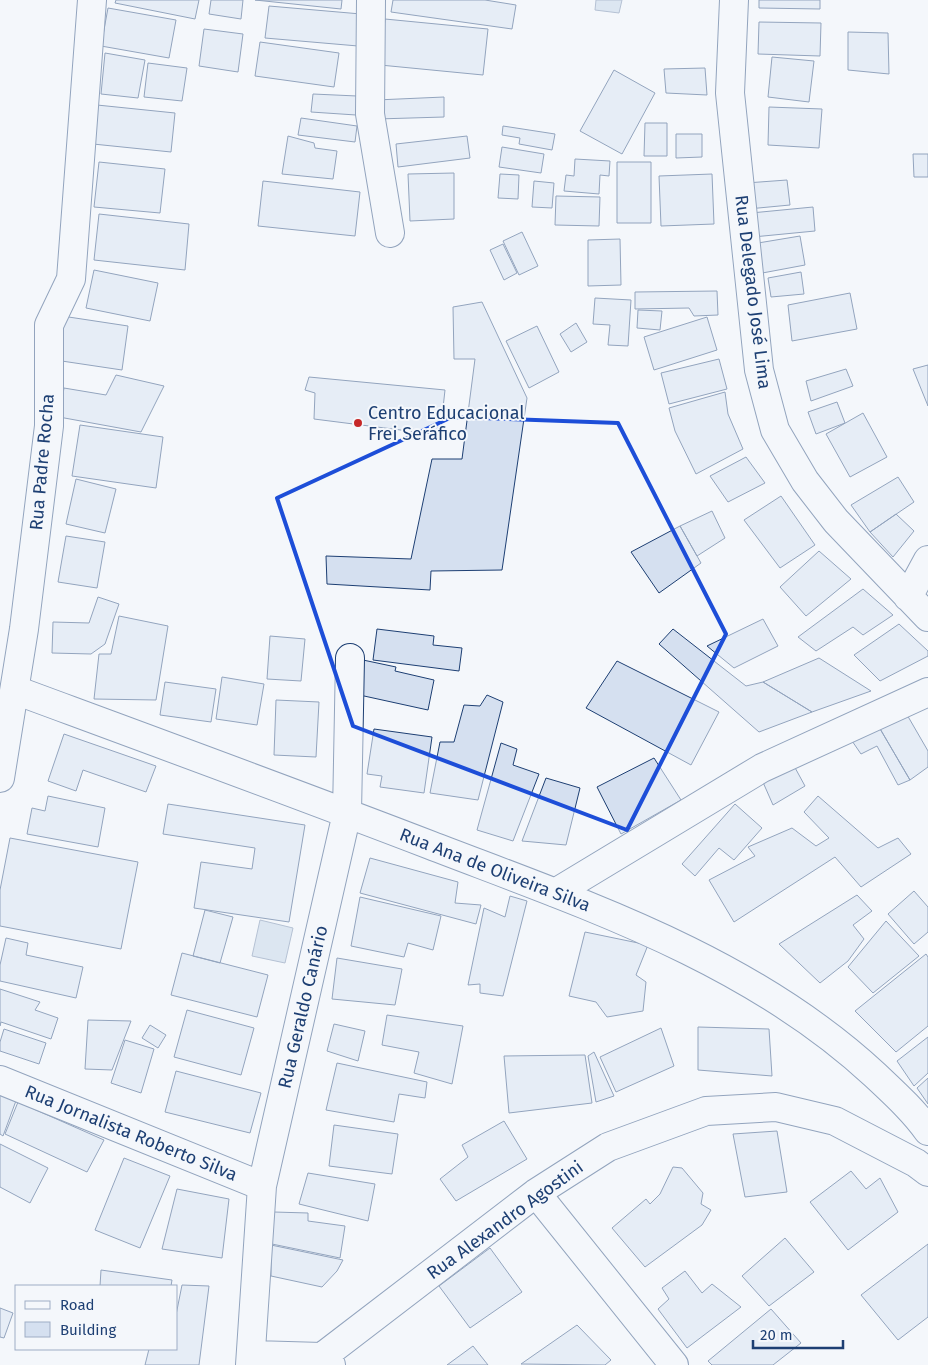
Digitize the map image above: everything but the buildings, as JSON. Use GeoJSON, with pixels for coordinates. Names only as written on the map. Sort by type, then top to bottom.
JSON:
{"type":"FeatureCollection","features":[{"type":"Feature","properties":{"kind":"main road","name":"Rua Padre Rocha"},"geometry":{"type":"LineString","coordinates":[[0,778],[15,690],[48,426],[49,326],[70,279],[92,0]]}},
{"type":"Feature","properties":{"kind":"main road"},"geometry":{"type":"LineString","coordinates":[[371,0],[370,114],[390,233]]}},
{"type":"Feature","properties":{"kind":"main road","name":"Rua Delegado José Lima"},"geometry":{"type":"LineString","coordinates":[[734,0],[730,93],[759,370],[775,430],[805,480],[836,521],[928,617]]}},
{"type":"Feature","properties":{"kind":"main road"},"geometry":{"type":"LineString","coordinates":[[908,597],[928,560]]}},
{"type":"Feature","properties":{"kind":"main road","name":"Rua Geraldo Canário"},"geometry":{"type":"LineString","coordinates":[[250,1360],[262,1186],[347,813],[350,658]]}},
{"type":"Feature","properties":{"kind":"main road","name":"Rua Ana de Oliveira Silva"},"geometry":{"type":"LineString","coordinates":[[15,690],[347,813],[555,893],[695,952],[777,1000],[849,1052],[915,1112],[928,1131]]}},
{"type":"Feature","properties":{"kind":"main road"},"geometry":{"type":"LineString","coordinates":[[555,893],[762,768],[928,692]]}},
{"type":"Feature","properties":{"kind":"main road","name":"Rua Jornalista Roberto Silva"},"geometry":{"type":"LineString","coordinates":[[0,1080],[262,1186]]}},
{"type":"Feature","properties":{"kind":"main road","name":"Rua Alexandro Agostini"},"geometry":{"type":"LineString","coordinates":[[326,1361],[536,1192],[608,1147],[706,1110],[776,1107],[836,1121],[916,1163],[928,1172]]}},
{"type":"Feature","properties":{"kind":"main road"},"geometry":{"type":"LineString","coordinates":[[536,1192],[674,1365]]}},
{"type":"Feature","properties":{"kind":"main road"},"geometry":{"type":"LineString","coordinates":[[250,1360],[326,1361]]}},
{"type":"Feature","properties":{"kind":"highlighted area"},"geometry":{"type":"Polygon","coordinates":[[[452,417],[618,423],[726,634],[627,830],[353,726],[277,498],[452,417]]]}},
{"type":"Feature","properties":{"kind":"water"},"geometry":{"type":"Polygon","coordinates":[[[596,0],[622,0],[619,13],[595,10],[596,0]]]}},
{"type":"Feature","properties":{"kind":"water"},"geometry":{"type":"Polygon","coordinates":[[[260,920],[293,928],[285,963],[252,956],[260,920]]]}},
{"type":"Feature","properties":{"kind":"place","name":"Centro Educacional Frei Seráfico"},"geometry":{"type":"Point","coordinates":[358,423]}}]}
